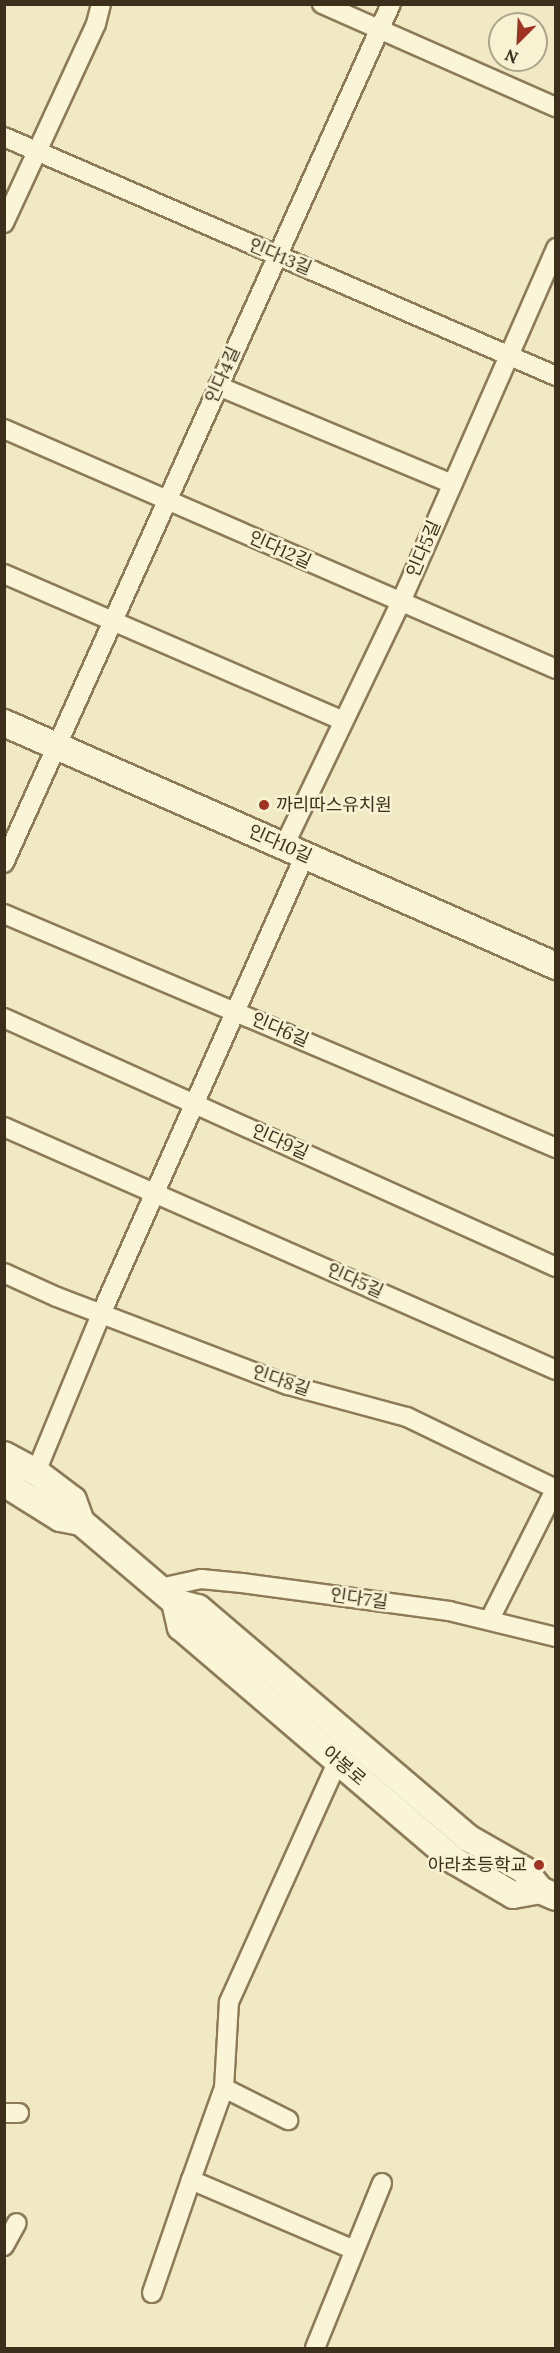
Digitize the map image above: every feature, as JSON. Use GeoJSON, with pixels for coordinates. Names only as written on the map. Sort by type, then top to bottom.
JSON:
{"type":"FeatureCollection","features":[{"type":"Feature","properties":{"kind":"main road","name":"인다10길"},"geometry":{"type":"LineString","coordinates":[[4,723],[555,966]]}},
{"type":"Feature","properties":{"kind":"main road","name":"아봉로"},"geometry":{"type":"LineString","coordinates":[[4,1455],[36,1472],[73,1500],[81,1521],[168,1595],[198,1608],[468,1838],[524,1870],[548,1894]]}},
{"type":"Feature","properties":{"kind":"main road","name":"아봉로"},"geometry":{"type":"LineString","coordinates":[[4,1483],[26,1493],[60,1518],[81,1521]]}},
{"type":"Feature","properties":{"kind":"main road","name":"아봉로"},"geometry":{"type":"LineString","coordinates":[[168,1595],[181,1627],[455,1861],[513,1895],[548,1894]]}},
{"type":"Feature","properties":{"kind":"street"},"geometry":{"type":"LineString","coordinates":[[4,223],[101,4]]}},
{"type":"Feature","properties":{"kind":"street"},"geometry":{"type":"LineString","coordinates":[[322,4],[555,107]]}},
{"type":"Feature","properties":{"kind":"street","name":"인다4길"},"geometry":{"type":"LineString","coordinates":[[4,863],[391,4]]}},
{"type":"Feature","properties":{"kind":"street","name":"인다13길"},"geometry":{"type":"LineString","coordinates":[[4,137],[555,376]]}},
{"type":"Feature","properties":{"kind":"street","name":"인다5길"},"geometry":{"type":"LineString","coordinates":[[36,1472],[100,1314],[236,1010],[344,721],[400,604],[555,248]]}},
{"type":"Feature","properties":{"kind":"street"},"geometry":{"type":"LineString","coordinates":[[218,386],[452,484]]}},
{"type":"Feature","properties":{"kind":"street","name":"인다12길"},"geometry":{"type":"LineString","coordinates":[[4,429],[400,604],[555,669]]}},
{"type":"Feature","properties":{"kind":"street"},"geometry":{"type":"LineString","coordinates":[[4,574],[344,721]]}},
{"type":"Feature","properties":{"kind":"street","name":"인다6길"},"geometry":{"type":"LineString","coordinates":[[4,914],[236,1010],[555,1148]]}},
{"type":"Feature","properties":{"kind":"street","name":"인다9길"},"geometry":{"type":"LineString","coordinates":[[4,1018],[555,1267]]}},
{"type":"Feature","properties":{"kind":"street","name":"인다5길"},"geometry":{"type":"LineString","coordinates":[[4,1127],[155,1191],[555,1370]]}},
{"type":"Feature","properties":{"kind":"street","name":"인다8길"},"geometry":{"type":"LineString","coordinates":[[4,1273],[100,1314],[288,1385],[406,1418],[555,1489]]}},
{"type":"Feature","properties":{"kind":"street"},"geometry":{"type":"LineString","coordinates":[[490,1619],[555,1489]]}},
{"type":"Feature","properties":{"kind":"street","name":"인다7길"},"geometry":{"type":"LineString","coordinates":[[168,1595],[201,1579],[490,1619],[555,1637]]}},
{"type":"Feature","properties":{"kind":"street"},"geometry":{"type":"LineString","coordinates":[[152,2293],[224,2088],[229,2002],[338,1761]]}},
{"type":"Feature","properties":{"kind":"street"},"geometry":{"type":"LineString","coordinates":[[224,2088],[288,2120]]}},
{"type":"Feature","properties":{"kind":"street"},"geometry":{"type":"LineString","coordinates":[[191,2180],[354,2250]]}},
{"type":"Feature","properties":{"kind":"street"},"geometry":{"type":"LineString","coordinates":[[315,2349],[382,2183]]}},
{"type":"Feature","properties":{"kind":"street"},"geometry":{"type":"LineString","coordinates":[[4,2246],[17,2223]]}},
{"type":"Feature","properties":{"kind":"place","name":"까리따스유치원"},"geometry":{"type":"Point","coordinates":[264,805]}},
{"type":"Feature","properties":{"kind":"place","name":"아라초등학교"},"geometry":{"type":"Point","coordinates":[539,1865]}}]}
